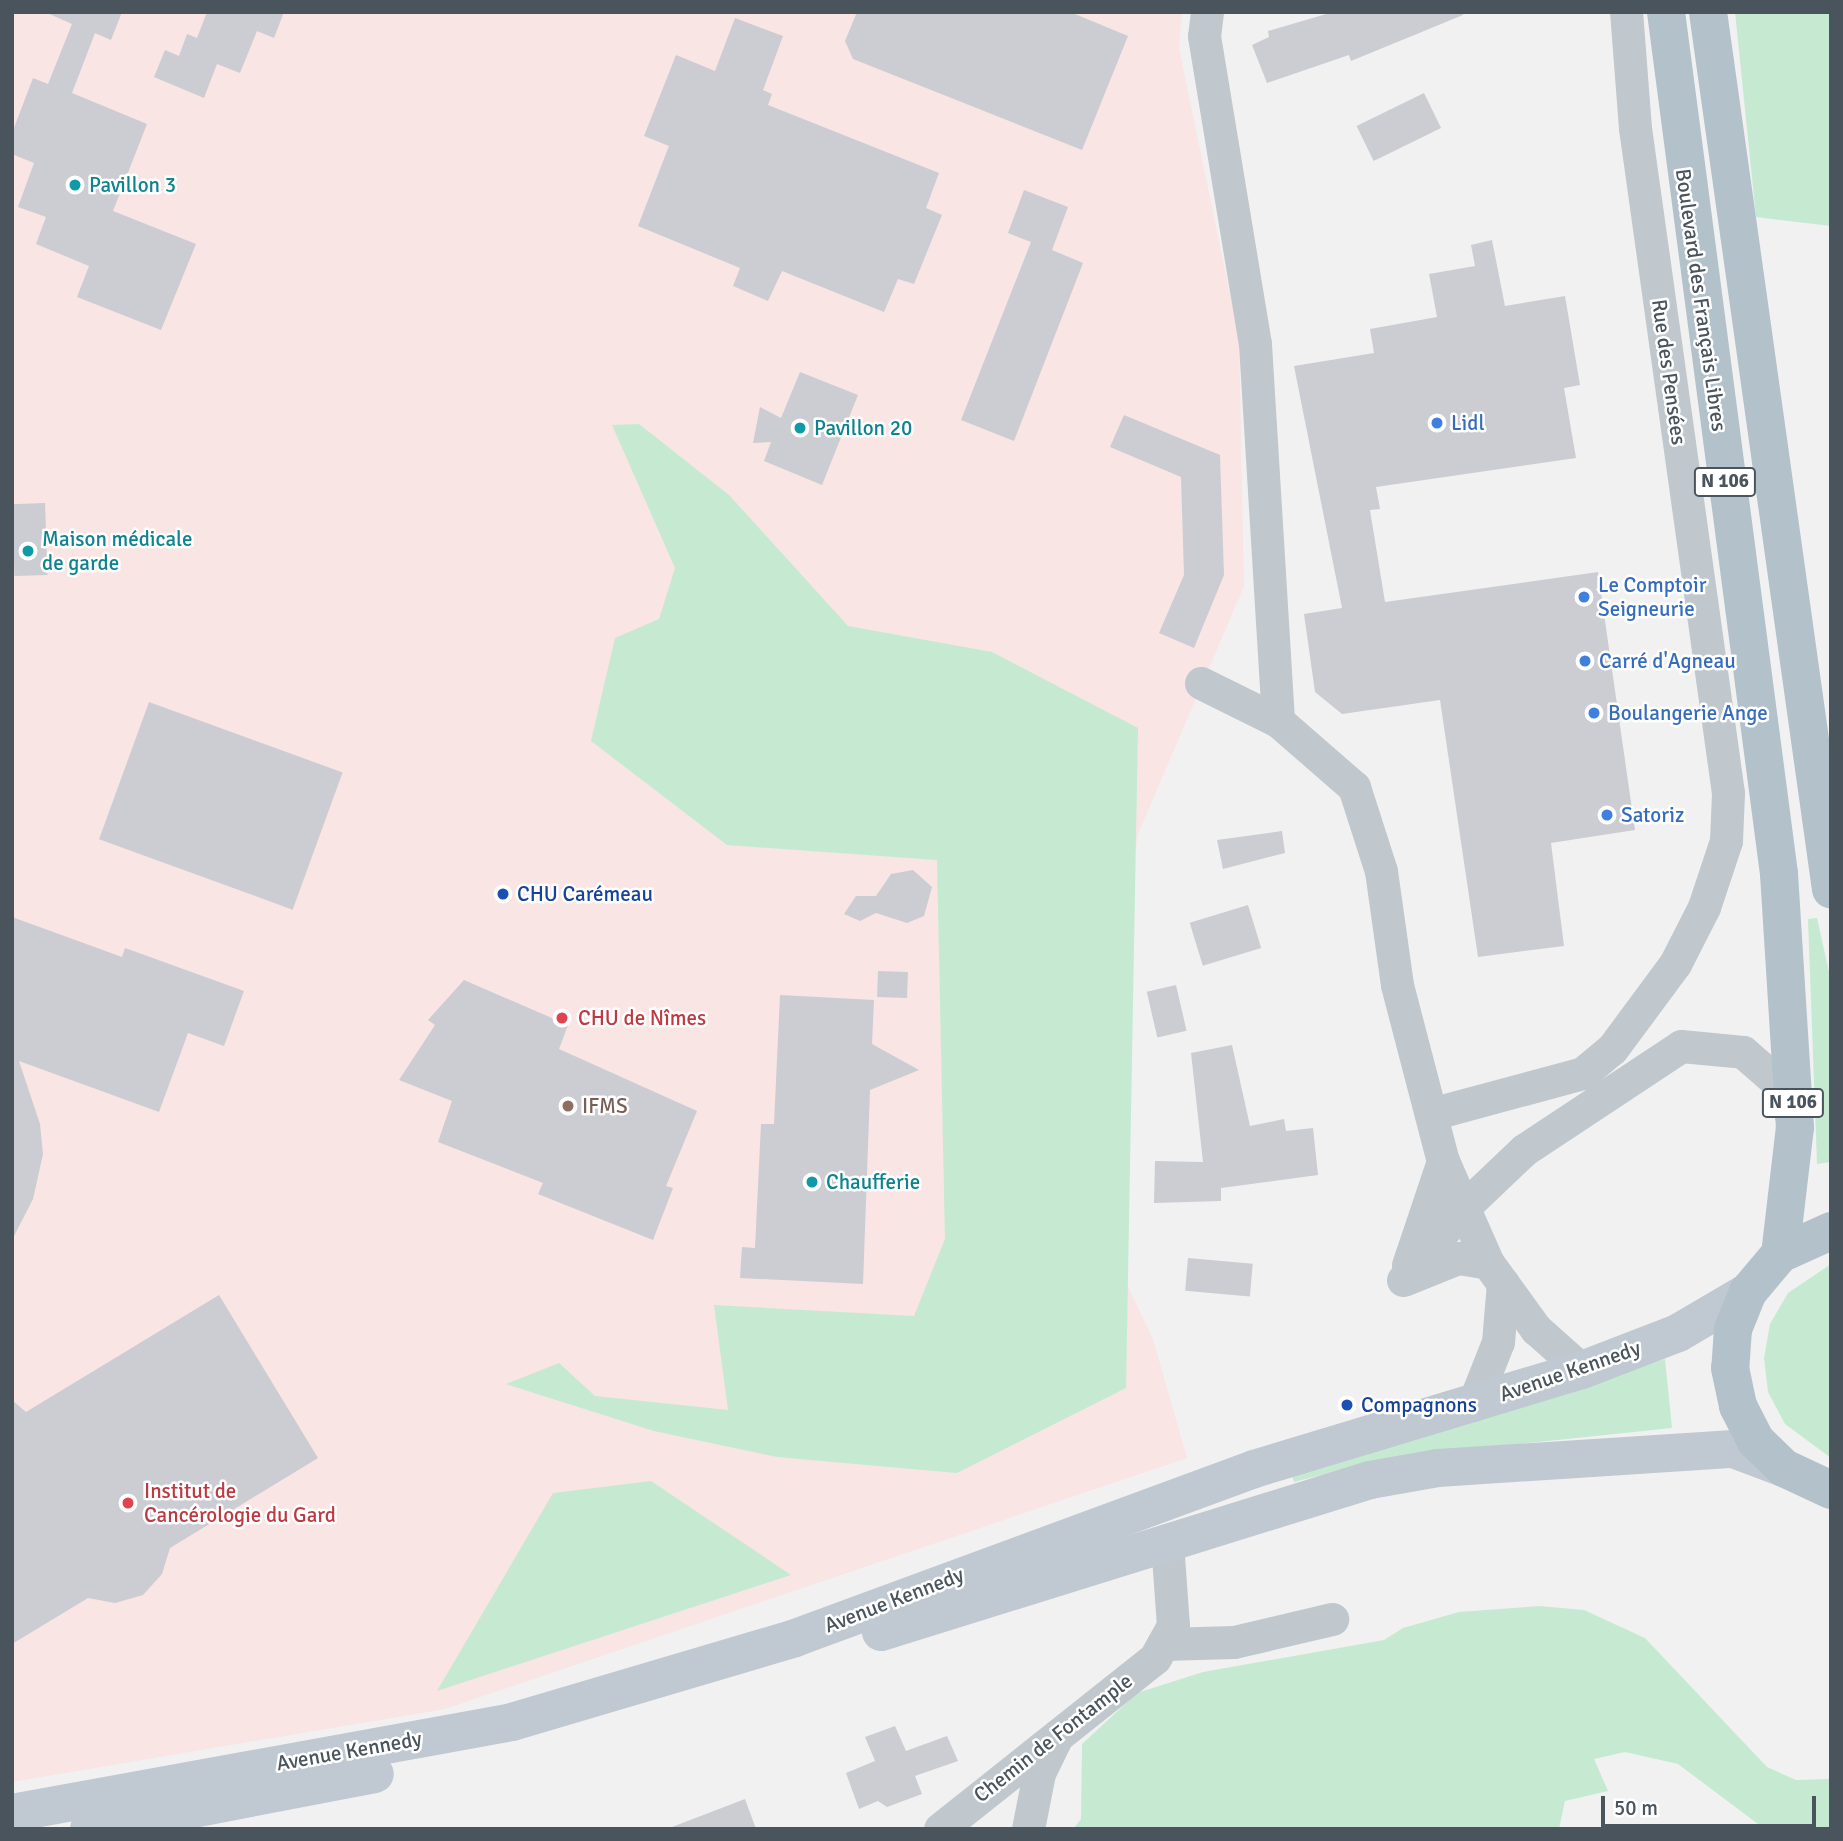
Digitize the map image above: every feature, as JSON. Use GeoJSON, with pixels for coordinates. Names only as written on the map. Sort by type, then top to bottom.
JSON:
{"type":"FeatureCollection","features":[{"type":"Feature","properties":{"kind":"main road","name":"Boulevard des Français Libres"},"geometry":{"type":"LineString","coordinates":[[1666,12],[1779,874],[1795,1127],[1780,1254]]}},
{"type":"Feature","properties":{"kind":"main road","name":"Boulevard des Français Libres"},"geometry":{"type":"LineString","coordinates":[[1708,12],[1831,889]]}},
{"type":"Feature","properties":{"kind":"main road"},"geometry":{"type":"LineString","coordinates":[[1828,1494],[1784,1468],[1756,1441],[1738,1406],[1730,1367],[1733,1329],[1748,1292],[1780,1254],[1831,1231]]}},
{"type":"Feature","properties":{"kind":"main road","name":"Avenue Kennedy"},"geometry":{"type":"LineString","coordinates":[[12,1813],[512,1722],[795,1638],[1254,1469],[1582,1370],[1678,1333],[1748,1292]]}},
{"type":"Feature","properties":{"kind":"main road","name":"Avenue Kennedy"},"geometry":{"type":"LineString","coordinates":[[89,1829],[517,1746],[1167,1542],[1307,1495],[1438,1468],[1733,1449],[1784,1468]]}},
{"type":"Feature","properties":{"kind":"street"},"geometry":{"type":"LineString","coordinates":[[1207,12],[1204,36],[1255,344],[1278,721]]}},
{"type":"Feature","properties":{"kind":"street","name":"Rue des Pensées"},"geometry":{"type":"LineString","coordinates":[[1431,1114],[1583,1073],[1612,1049],[1675,964],[1704,907],[1726,841],[1728,793],[1635,128],[1626,12]]}},
{"type":"Feature","properties":{"kind":"street"},"geometry":{"type":"LineString","coordinates":[[1201,683],[1278,721],[1354,787],[1381,871],[1397,985],[1443,1161],[1462,1209],[1496,1273],[1536,1329],[1582,1370]]}},
{"type":"Feature","properties":{"kind":"street"},"geometry":{"type":"LineString","coordinates":[[1403,1280],[1462,1209],[1524,1150],[1681,1046],[1743,1052],[1769,1069],[1783,1087],[1795,1127]]}},
{"type":"Feature","properties":{"kind":"street"},"geometry":{"type":"LineString","coordinates":[[1403,1280],[1443,1161]]}},
{"type":"Feature","properties":{"kind":"street"},"geometry":{"type":"LineString","coordinates":[[1403,1280],[1458,1258],[1496,1273]]}},
{"type":"Feature","properties":{"kind":"street"},"geometry":{"type":"LineString","coordinates":[[1473,1405],[1497,1342],[1496,1273]]}},
{"type":"Feature","properties":{"kind":"street"},"geometry":{"type":"LineString","coordinates":[[1167,1542],[1173,1626],[1163,1644],[1234,1643],[1332,1619]]}},
{"type":"Feature","properties":{"kind":"street","name":"Chemin de Fontample"},"geometry":{"type":"LineString","coordinates":[[940,1829],[1060,1730],[1155,1658],[1163,1644]]}},
{"type":"Feature","properties":{"kind":"street"},"geometry":{"type":"LineString","coordinates":[[1028,1829],[1040,1773],[1060,1730]]}},
{"type":"Feature","properties":{"kind":"shaded area","name":"CHU de Nîmes"},"geometry":{"type":"Polygon","coordinates":[[[12,12],[1182,12],[1179,48],[1239,338],[1244,586],[1138,834],[1087,1201],[1153,1339],[1187,1458],[445,1709],[12,1782],[12,12]]]}},
{"type":"Feature","properties":{"kind":"green space"},"geometry":{"type":"Polygon","coordinates":[[[1735,12],[1831,12],[1831,226],[1756,217],[1735,12]]]}},
{"type":"Feature","properties":{"kind":"green space"},"geometry":{"type":"Polygon","coordinates":[[[639,424],[729,495],[848,626],[992,652],[1138,728],[1126,1388],[957,1473],[777,1457],[654,1431],[506,1384],[559,1363],[595,1396],[728,1410],[714,1305],[914,1316],[945,1239],[937,860],[727,845],[591,741],[615,638],[659,619],[675,568],[612,425],[639,424]]]}},
{"type":"Feature","properties":{"kind":"green space"},"geometry":{"type":"Polygon","coordinates":[[[1817,918],[1831,981],[1831,1162],[1817,1164],[1808,919],[1817,918]]]}},
{"type":"Feature","properties":{"kind":"green space"},"geometry":{"type":"Polygon","coordinates":[[[1831,1264],[1831,1458],[1785,1424],[1768,1392],[1764,1358],[1770,1324],[1788,1293],[1831,1264]]]}},
{"type":"Feature","properties":{"kind":"green space"},"geometry":{"type":"Polygon","coordinates":[[[1665,1359],[1672,1428],[1393,1457],[1294,1482],[1291,1473],[1665,1359]]]}},
{"type":"Feature","properties":{"kind":"green space"},"geometry":{"type":"Polygon","coordinates":[[[651,1481],[791,1575],[437,1691],[553,1493],[651,1481]]]}},
{"type":"Feature","properties":{"kind":"green space"},"geometry":{"type":"Polygon","coordinates":[[[1539,1606],[1584,1610],[1645,1638],[1767,1767],[1796,1780],[1829,1779],[1831,1829],[1762,1827],[1678,1764],[1625,1752],[1594,1759],[1608,1791],[1565,1801],[1559,1829],[1073,1829],[1081,1819],[1082,1744],[1137,1693],[1203,1672],[1384,1640],[1403,1628],[1459,1612],[1539,1606]]]}},
{"type":"Feature","properties":{"kind":"building","name":"Pavillon 3"},"geometry":{"type":"Polygon","coordinates":[[[45,12],[122,12],[111,40],[95,33],[72,93],[147,124],[113,211],[196,244],[161,330],[77,297],[89,266],[36,244],[46,217],[18,207],[34,163],[12,154],[12,133],[33,78],[48,84],[72,24],[45,12]]]}},
{"type":"Feature","properties":{"kind":"building"},"geometry":{"type":"Polygon","coordinates":[[[207,12],[284,12],[274,38],[257,31],[240,73],[217,64],[204,98],[154,77],[165,50],[179,56],[187,34],[197,38],[207,12]]]}},
{"type":"Feature","properties":{"kind":"building"},"geometry":{"type":"Polygon","coordinates":[[[857,12],[1070,12],[1128,36],[1082,150],[853,59],[845,41],[857,12]]]}},
{"type":"Feature","properties":{"kind":"building"},"geometry":{"type":"Polygon","coordinates":[[[1333,12],[1463,12],[1463,15],[1351,61],[1349,55],[1267,83],[1252,45],[1269,37],[1268,31],[1333,12]]]}},
{"type":"Feature","properties":{"kind":"building"},"geometry":{"type":"Polygon","coordinates":[[[735,18],[783,36],[763,90],[772,94],[768,105],[939,173],[926,208],[942,215],[914,284],[898,279],[884,312],[782,271],[768,301],[733,286],[740,268],[638,226],[669,146],[644,136],[676,55],[715,71],[735,18]]]}},
{"type":"Feature","properties":{"kind":"building"},"geometry":{"type":"Polygon","coordinates":[[[1424,93],[1441,128],[1374,161],[1357,126],[1424,93]]]}},
{"type":"Feature","properties":{"kind":"building"},"geometry":{"type":"Polygon","coordinates":[[[1024,190],[1068,207],[1052,250],[1083,263],[1014,441],[961,420],[1031,242],[1008,233],[1024,190]]]}},
{"type":"Feature","properties":{"kind":"building"},"geometry":{"type":"Polygon","coordinates":[[[1492,240],[1505,306],[1565,296],[1580,385],[1564,388],[1576,458],[1376,487],[1380,509],[1370,510],[1385,602],[1598,572],[1635,830],[1551,843],[1564,946],[1478,957],[1440,700],[1342,714],[1315,692],[1304,614],[1342,608],[1294,366],[1374,353],[1370,329],[1437,317],[1429,274],[1475,266],[1471,245],[1492,240]]]}},
{"type":"Feature","properties":{"kind":"building","name":"Pavillon 20"},"geometry":{"type":"Polygon","coordinates":[[[800,372],[858,395],[822,485],[764,461],[771,442],[753,443],[760,407],[781,418],[800,372]]]}},
{"type":"Feature","properties":{"kind":"building"},"geometry":{"type":"Polygon","coordinates":[[[1124,415],[1220,455],[1224,575],[1194,648],[1159,633],[1184,575],[1181,477],[1110,447],[1124,415]]]}},
{"type":"Feature","properties":{"kind":"building","name":"Maison médicale de garde"},"geometry":{"type":"Polygon","coordinates":[[[45,503],[48,575],[15,576],[12,504],[45,503]]]}},
{"type":"Feature","properties":{"kind":"building"},"geometry":{"type":"Polygon","coordinates":[[[149,702],[343,772],[293,910],[99,839],[149,702]]]}},
{"type":"Feature","properties":{"kind":"building"},"geometry":{"type":"Polygon","coordinates":[[[1282,831],[1285,853],[1223,869],[1217,840],[1282,831]]]}},
{"type":"Feature","properties":{"kind":"building"},"geometry":{"type":"Polygon","coordinates":[[[913,870],[932,887],[924,916],[907,923],[876,913],[860,921],[844,914],[856,896],[876,896],[891,874],[913,870]]]}},
{"type":"Feature","properties":{"kind":"building"},"geometry":{"type":"Polygon","coordinates":[[[1248,905],[1261,948],[1203,966],[1190,923],[1248,905]]]}},
{"type":"Feature","properties":{"kind":"building"},"geometry":{"type":"Polygon","coordinates":[[[12,917],[122,957],[125,948],[244,991],[224,1046],[188,1033],[159,1112],[19,1061],[40,1124],[43,1154],[33,1199],[12,1240],[12,917]]]}},
{"type":"Feature","properties":{"kind":"building"},"geometry":{"type":"Polygon","coordinates":[[[878,971],[908,972],[907,998],[877,997],[878,971]]]}},
{"type":"Feature","properties":{"kind":"building","name":"IFMS"},"geometry":{"type":"Polygon","coordinates":[[[464,980],[568,1025],[559,1049],[697,1111],[666,1186],[673,1188],[653,1240],[538,1194],[543,1183],[438,1142],[452,1101],[399,1080],[435,1025],[428,1020],[464,980]]]}},
{"type":"Feature","properties":{"kind":"building"},"geometry":{"type":"Polygon","coordinates":[[[1176,985],[1187,1031],[1157,1038],[1147,992],[1176,985]]]}},
{"type":"Feature","properties":{"kind":"building","name":"Chaufferie"},"geometry":{"type":"Polygon","coordinates":[[[780,995],[874,1000],[872,1044],[919,1070],[870,1090],[863,1284],[740,1278],[742,1247],[755,1248],[761,1124],[774,1124],[780,995]]]}},
{"type":"Feature","properties":{"kind":"building"},"geometry":{"type":"Polygon","coordinates":[[[1232,1045],[1250,1126],[1284,1119],[1286,1131],[1313,1128],[1318,1175],[1221,1188],[1221,1201],[1154,1203],[1155,1161],[1203,1162],[1191,1053],[1232,1045]]]}},
{"type":"Feature","properties":{"kind":"building"},"geometry":{"type":"Polygon","coordinates":[[[1188,1258],[1253,1264],[1250,1297],[1185,1291],[1188,1258]]]}},
{"type":"Feature","properties":{"kind":"building","name":"Institut de Cancérologie du Gard"},"geometry":{"type":"Polygon","coordinates":[[[219,1295],[318,1458],[170,1548],[162,1574],[143,1595],[115,1603],[88,1598],[12,1644],[12,1400],[26,1412],[219,1295]]]}},
{"type":"Feature","properties":{"kind":"building"},"geometry":{"type":"Polygon","coordinates":[[[895,1726],[906,1751],[947,1736],[958,1761],[915,1776],[922,1794],[887,1807],[878,1801],[859,1809],[846,1773],[875,1761],[865,1737],[895,1726]]]}},
{"type":"Feature","properties":{"kind":"building"},"geometry":{"type":"Polygon","coordinates":[[[745,1799],[756,1829],[672,1827],[745,1799]]]}},
{"type":"Feature","properties":{"kind":"place","name":"Pavillon 3"},"geometry":{"type":"Point","coordinates":[75,185]}},
{"type":"Feature","properties":{"kind":"place","name":"Lidl"},"geometry":{"type":"Point","coordinates":[1437,423]}},
{"type":"Feature","properties":{"kind":"place","name":"Pavillon 20"},"geometry":{"type":"Point","coordinates":[800,428]}},
{"type":"Feature","properties":{"kind":"place","name":"Maison médicale de garde"},"geometry":{"type":"Point","coordinates":[28,551]}},
{"type":"Feature","properties":{"kind":"place","name":"Le Comptoir Seigneurie"},"geometry":{"type":"Point","coordinates":[1584,597]}},
{"type":"Feature","properties":{"kind":"place","name":"Carré d'Agneau"},"geometry":{"type":"Point","coordinates":[1585,661]}},
{"type":"Feature","properties":{"kind":"place","name":"Boulangerie Ange"},"geometry":{"type":"Point","coordinates":[1594,713]}},
{"type":"Feature","properties":{"kind":"place","name":"Satoriz"},"geometry":{"type":"Point","coordinates":[1607,815]}},
{"type":"Feature","properties":{"kind":"place","name":"CHU Carémeau"},"geometry":{"type":"Point","coordinates":[503,894]}},
{"type":"Feature","properties":{"kind":"place","name":"CHU de Nîmes"},"geometry":{"type":"Point","coordinates":[562,1018]}},
{"type":"Feature","properties":{"kind":"place","name":"IFMS"},"geometry":{"type":"Point","coordinates":[568,1106]}},
{"type":"Feature","properties":{"kind":"place","name":"Chaufferie"},"geometry":{"type":"Point","coordinates":[812,1182]}},
{"type":"Feature","properties":{"kind":"place","name":"Compagnons"},"geometry":{"type":"Point","coordinates":[1347,1405]}},
{"type":"Feature","properties":{"kind":"place","name":"Institut de Cancérologie du Gard"},"geometry":{"type":"Point","coordinates":[128,1503]}}]}
